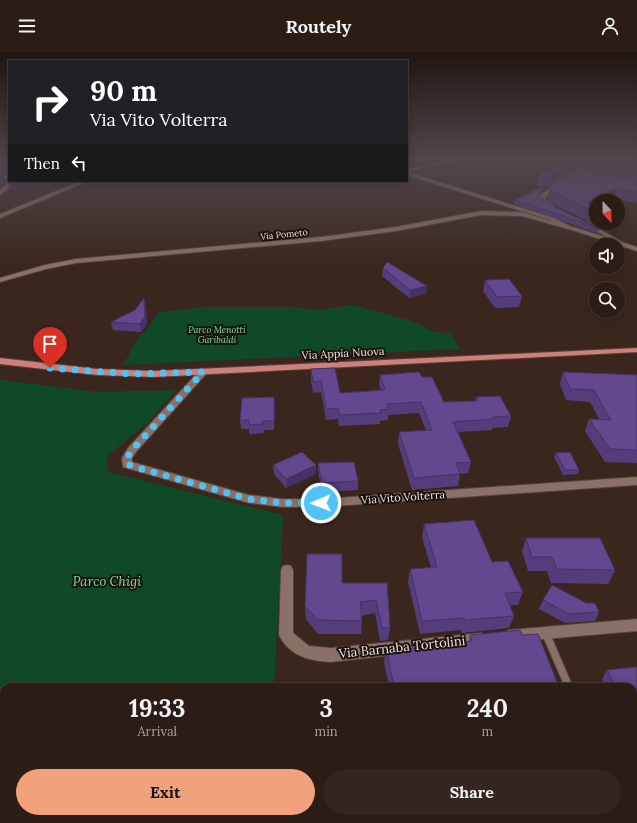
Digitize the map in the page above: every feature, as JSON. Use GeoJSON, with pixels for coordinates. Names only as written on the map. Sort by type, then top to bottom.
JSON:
{"type":"FeatureCollection","features":[{"type":"Feature","properties":{"kind":"main road","name":"Via Appia Nuova"},"geometry":{"type":"LineString","coordinates":[[0,362],[50,368],[132,374],[203,372],[637,350]]}},
{"type":"Feature","properties":{"kind":"street"},"geometry":{"type":"LineString","coordinates":[[0,216],[54,194]]}},
{"type":"Feature","properties":{"kind":"street"},"geometry":{"type":"LineString","coordinates":[[475,194],[552,219],[568,227],[602,238]]}},
{"type":"Feature","properties":{"kind":"street"},"geometry":{"type":"LineString","coordinates":[[545,194],[542,196],[544,201],[557,209]]}},
{"type":"Feature","properties":{"kind":"street","name":"Via Pometo"},"geometry":{"type":"LineString","coordinates":[[0,280],[44,267],[76,260],[321,239],[414,226],[476,214],[522,214],[568,227]]}},
{"type":"Feature","properties":{"kind":"street"},"geometry":{"type":"LineString","coordinates":[[577,219],[611,238]]}},
{"type":"Feature","properties":{"kind":"street"},"geometry":{"type":"LineString","coordinates":[[625,245],[637,249]]}},
{"type":"Feature","properties":{"kind":"street","name":"Via Vito Volterra"},"geometry":{"type":"LineString","coordinates":[[203,372],[132,450],[127,458],[127,464],[240,497],[289,503],[321,503],[637,481]]}},
{"type":"Feature","properties":{"kind":"street","name":"Via Barnaba Tortolini"},"geometry":{"type":"LineString","coordinates":[[287,570],[286,635],[298,648],[314,655],[332,655],[545,632],[637,625]]}},
{"type":"Feature","properties":{"kind":"lane"},"geometry":{"type":"LineString","coordinates":[[545,632],[567,683]]}},
{"type":"Feature","properties":{"kind":"green space","name":"Parco Menotti Garibaldi"},"geometry":{"type":"Polygon","coordinates":[[[353,305],[412,321],[435,332],[451,333],[460,349],[123,365],[140,334],[144,333],[159,312],[205,307],[293,307],[320,310],[353,305]]]}},
{"type":"Feature","properties":{"kind":"green space","name":"Parco Chigi"},"geometry":{"type":"Polygon","coordinates":[[[0,380],[98,392],[176,390],[149,422],[107,456],[108,472],[283,515],[274,683],[0,683],[0,380]]]}},
{"type":"Feature","properties":{"kind":"building"},"geometry":{"type":"Polygon","coordinates":[[[529,194],[540,194],[550,205],[589,223],[589,225],[515,200],[529,194]]]}},
{"type":"Feature","properties":{"kind":"building"},"geometry":{"type":"Polygon","coordinates":[[[557,194],[604,194],[589,194],[589,201],[587,202],[589,203],[589,210],[557,194]]]}},
{"type":"Feature","properties":{"kind":"building"},"geometry":{"type":"Polygon","coordinates":[[[387,262],[427,286],[410,290],[383,268],[387,262]]]}},
{"type":"Feature","properties":{"kind":"building"},"geometry":{"type":"Polygon","coordinates":[[[509,279],[522,296],[497,297],[485,280],[509,279]]]}},
{"type":"Feature","properties":{"kind":"building"},"geometry":{"type":"Polygon","coordinates":[[[144,298],[145,316],[140,324],[111,322],[135,310],[144,298]]]}},
{"type":"Feature","properties":{"kind":"building"},"geometry":{"type":"Polygon","coordinates":[[[335,368],[340,393],[385,390],[380,375],[419,372],[422,377],[432,377],[444,402],[478,401],[476,397],[500,396],[511,416],[493,417],[494,419],[453,422],[471,462],[456,463],[460,474],[414,478],[399,432],[432,430],[421,402],[387,404],[389,409],[380,410],[381,413],[340,415],[338,408],[326,409],[321,381],[313,382],[311,369],[335,368]]]}},
{"type":"Feature","properties":{"kind":"building"},"geometry":{"type":"Polygon","coordinates":[[[563,372],[637,375],[637,450],[610,449],[589,419],[611,420],[594,390],[570,389],[563,372]]]}},
{"type":"Feature","properties":{"kind":"building"},"geometry":{"type":"Polygon","coordinates":[[[274,397],[274,421],[263,421],[263,424],[249,425],[249,420],[240,420],[242,398],[274,397]]]}},
{"type":"Feature","properties":{"kind":"building"},"geometry":{"type":"Polygon","coordinates":[[[302,452],[316,465],[286,479],[273,465],[302,452]]]}},
{"type":"Feature","properties":{"kind":"building"},"geometry":{"type":"Polygon","coordinates":[[[570,452],[579,470],[565,470],[556,453],[570,452]]]}},
{"type":"Feature","properties":{"kind":"building"},"geometry":{"type":"Polygon","coordinates":[[[354,462],[358,481],[322,483],[318,463],[354,462]]]}},
{"type":"Feature","properties":{"kind":"building"},"geometry":{"type":"Polygon","coordinates":[[[474,520],[492,562],[508,561],[523,592],[505,593],[514,616],[465,620],[465,618],[422,621],[410,569],[437,567],[424,524],[474,520]]]}},
{"type":"Feature","properties":{"kind":"building"},"geometry":{"type":"Polygon","coordinates":[[[526,538],[600,538],[615,570],[557,569],[552,557],[532,557],[526,538]]]}},
{"type":"Feature","properties":{"kind":"building"},"geometry":{"type":"Polygon","coordinates":[[[307,554],[342,554],[342,583],[387,583],[390,627],[382,628],[376,600],[360,602],[362,621],[318,620],[305,606],[307,554]]]}},
{"type":"Feature","properties":{"kind":"building"},"geometry":{"type":"Polygon","coordinates":[[[552,585],[586,603],[595,603],[599,612],[569,614],[543,600],[552,585]]]}},
{"type":"Feature","properties":{"kind":"building"},"geometry":{"type":"Polygon","coordinates":[[[520,630],[522,635],[538,634],[557,683],[393,683],[386,648],[472,641],[470,635],[520,630]]]}},
{"type":"Feature","properties":{"kind":"building"},"geometry":{"type":"Polygon","coordinates":[[[637,667],[637,683],[614,683],[607,670],[637,667]]]}},
{"type":"Feature","properties":{"kind":"route"},"geometry":{"type":"LineString","coordinates":[[50,368],[132,374],[203,372],[132,450],[127,458],[127,464],[218,492],[249,499],[282,503],[321,503]]}}]}
